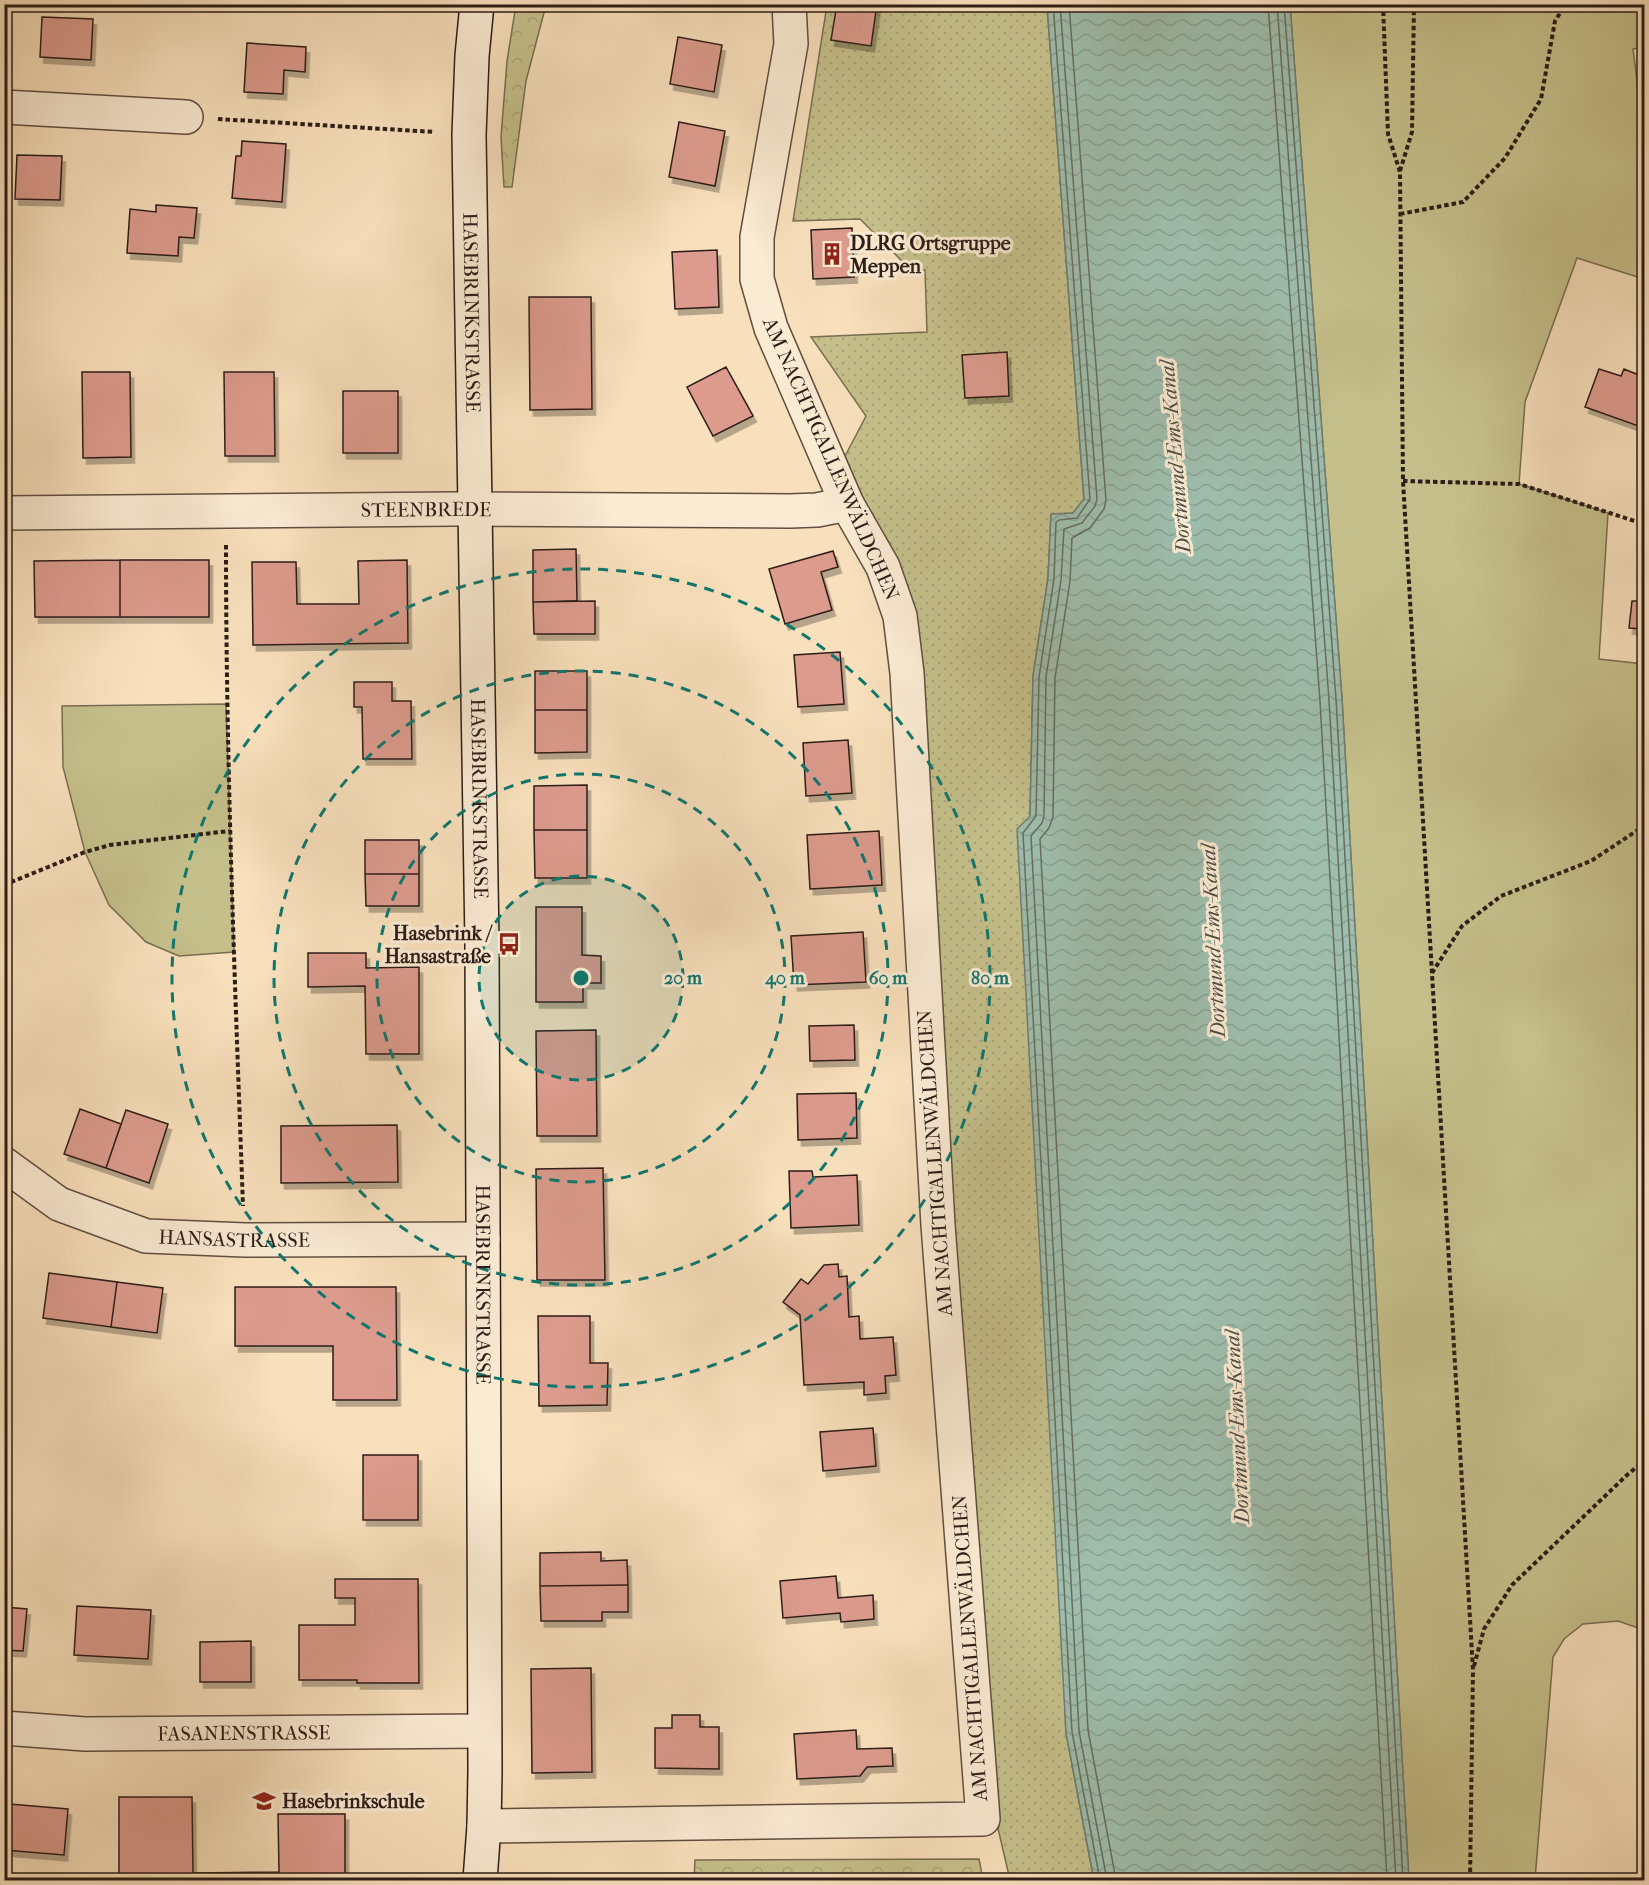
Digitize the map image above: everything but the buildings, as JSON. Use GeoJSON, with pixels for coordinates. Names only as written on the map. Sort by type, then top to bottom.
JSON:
{"type":"FeatureCollection","features":[{"type":"Feature","properties":{"kind":"street","name":"HASEBRINKSTRASSE"},"geometry":{"type":"LineString","coordinates":[[477,4],[469,135],[482,944],[484,1826],[480,1881]]}},
{"type":"Feature","properties":{"kind":"street","name":"AM NACHTIGALLENWÄLDCHEN"},"geometry":{"type":"LineString","coordinates":[[484,1826],[983,1819],[938,1225],[907,673],[900,616],[883,567],[847,504],[771,328],[757,279],[757,237],[791,44],[789,4]]}},
{"type":"Feature","properties":{"kind":"street"},"geometry":{"type":"LineString","coordinates":[[4,107],[186,117]]}},
{"type":"Feature","properties":{"kind":"street","name":"STEENBREDE"},"geometry":{"type":"LineString","coordinates":[[4,513],[476,509],[790,511],[817,510],[847,504]]}},
{"type":"Feature","properties":{"kind":"street","name":"HANSASTRASSE"},"geometry":{"type":"LineString","coordinates":[[4,1164],[59,1204],[146,1236],[245,1240],[483,1239]]}},
{"type":"Feature","properties":{"kind":"street","name":"FASANENSTRASSE"},"geometry":{"type":"LineString","coordinates":[[4,1728],[85,1734],[484,1731]]}},
{"type":"Feature","properties":{"kind":"path"},"geometry":{"type":"LineString","coordinates":[[1383,4],[1388,134],[1400,172]]}},
{"type":"Feature","properties":{"kind":"path"},"geometry":{"type":"LineString","coordinates":[[1414,4],[1412,132],[1400,172],[1403,481],[1473,1670],[1470,1881]]}},
{"type":"Feature","properties":{"kind":"path"},"geometry":{"type":"LineString","coordinates":[[1400,214],[1463,202],[1505,158],[1541,99],[1555,21],[1566,4]]}},
{"type":"Feature","properties":{"kind":"path"},"geometry":{"type":"LineString","coordinates":[[186,117],[445,133]]}},
{"type":"Feature","properties":{"kind":"path"},"geometry":{"type":"LineString","coordinates":[[1403,481],[1519,484],[1644,524]]}},
{"type":"Feature","properties":{"kind":"path"},"geometry":{"type":"LineString","coordinates":[[226,511],[226,704],[229,831],[245,1240]]}},
{"type":"Feature","properties":{"kind":"path"},"geometry":{"type":"LineString","coordinates":[[1432,974],[1462,926],[1501,896],[1591,861],[1644,826]]}},
{"type":"Feature","properties":{"kind":"path"},"geometry":{"type":"LineString","coordinates":[[4,885],[85,852],[110,845],[229,831]]}},
{"type":"Feature","properties":{"kind":"path"},"geometry":{"type":"LineString","coordinates":[[1473,1670],[1484,1629],[1512,1585],[1644,1461]]}},
{"type":"Feature","properties":{"kind":"green space"},"geometry":{"type":"Polygon","coordinates":[[[516,5],[546,5],[526,81],[512,187],[504,187],[501,137],[507,61],[516,5]]]}},
{"type":"Feature","properties":{"kind":"green space"},"geometry":{"type":"Polygon","coordinates":[[[827,5],[1047,5],[1084,499],[1073,513],[1051,515],[1048,578],[1033,676],[1030,816],[1066,1733],[1094,1880],[1010,1880],[996,1820],[950,1223],[919,669],[843,460],[866,416],[811,337],[927,332],[925,270],[912,271],[860,219],[793,221],[827,5]]]}},
{"type":"Feature","properties":{"kind":"green space"},"geometry":{"type":"Polygon","coordinates":[[[1290,5],[1644,5],[1644,47],[1633,49],[1644,136],[1644,279],[1577,258],[1525,402],[1519,484],[1608,513],[1599,659],[1644,664],[1644,1630],[1618,1621],[1583,1624],[1564,1639],[1553,1657],[1535,1880],[1409,1880],[1342,699],[1290,5]]]}},
{"type":"Feature","properties":{"kind":"green space"},"geometry":{"type":"Polygon","coordinates":[[[226,704],[234,952],[179,956],[146,942],[109,905],[85,852],[63,767],[62,706],[226,704]]]}},
{"type":"Feature","properties":{"kind":"green space"},"geometry":{"type":"Polygon","coordinates":[[[979,1859],[983,1880],[694,1880],[695,1860],[979,1859]]]}},
{"type":"Feature","properties":{"kind":"water","name":"Dortmund-Ems-Kanal"},"geometry":{"type":"Polygon","coordinates":[[[1047,5],[1290,5],[1342,699],[1409,1880],[1094,1880],[1066,1733],[1017,829],[1030,816],[1033,676],[1048,578],[1051,514],[1073,513],[1084,499],[1047,5]]]}},
{"type":"Feature","properties":{"kind":"place","name":"DLRG Ortsgruppe Meppen"},"geometry":{"type":"Point","coordinates":[832,254]}},
{"type":"Feature","properties":{"kind":"place","name":"Hasebrink / Hansastraße"},"geometry":{"type":"Point","coordinates":[509,944]}},
{"type":"Feature","properties":{"kind":"place","name":"Hasebrinkschule"},"geometry":{"type":"Point","coordinates":[264,1801]}}]}
